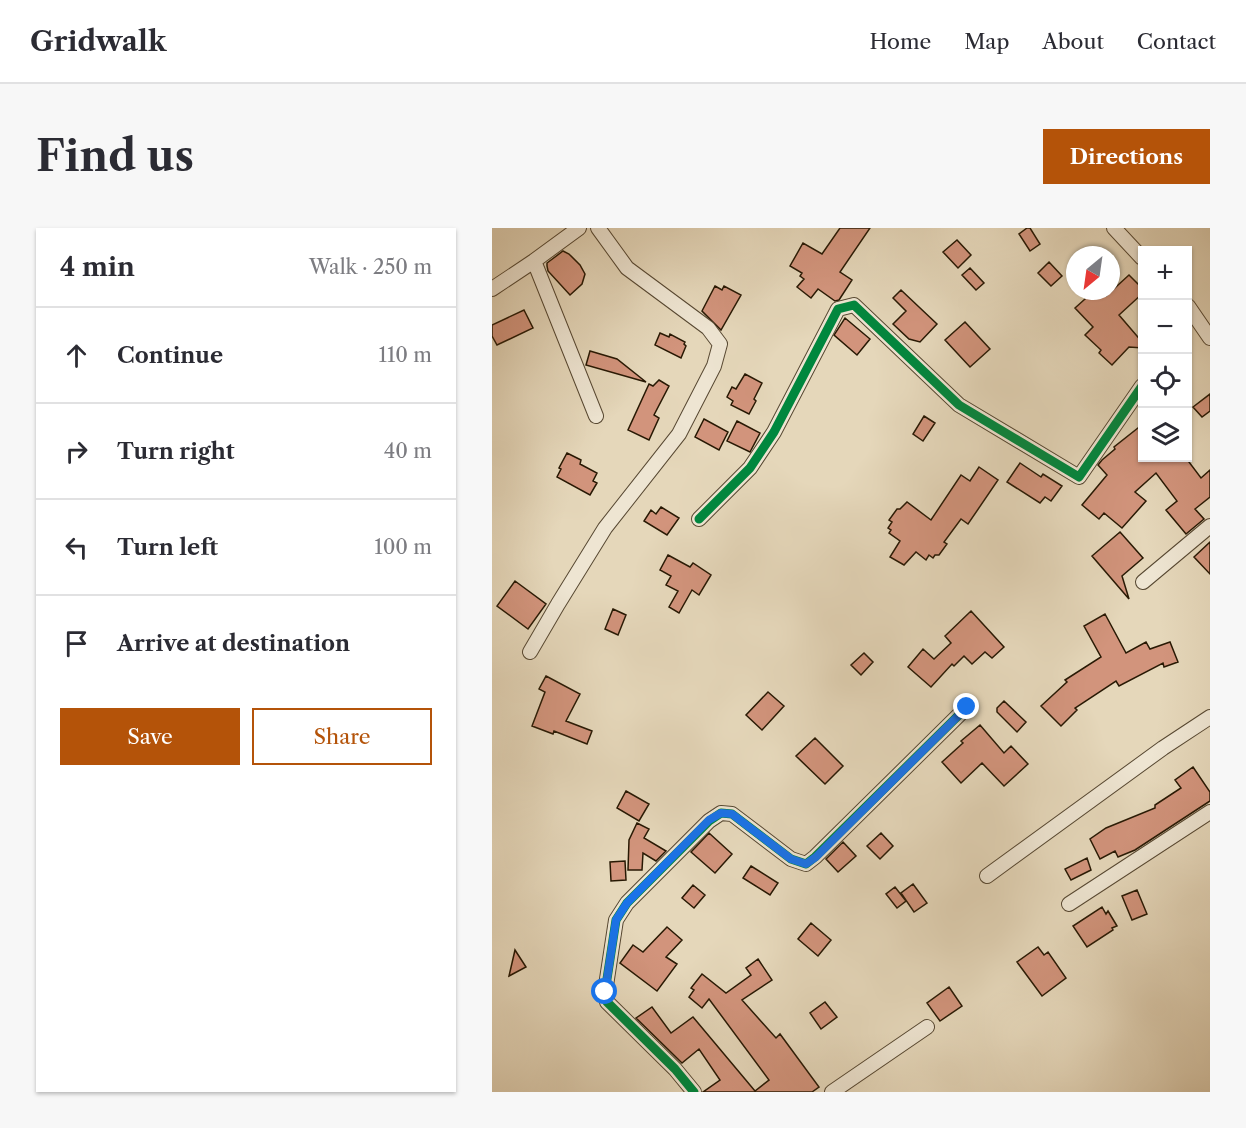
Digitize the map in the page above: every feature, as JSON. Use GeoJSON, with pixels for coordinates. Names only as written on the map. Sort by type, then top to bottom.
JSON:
{"type":"FeatureCollection","features":[{"type":"Feature","properties":{"kind":"street"},"geometry":{"type":"LineString","coordinates":[[492,289],[579,228]]}},
{"type":"Feature","properties":{"kind":"street"},"geometry":{"type":"LineString","coordinates":[[530,652],[605,528],[679,434],[714,366],[720,344],[708,328],[627,268],[598,228]]}},
{"type":"Feature","properties":{"kind":"street"},"geometry":{"type":"LineString","coordinates":[[1114,228],[1138,253]]}},
{"type":"Feature","properties":{"kind":"street"},"geometry":{"type":"LineString","coordinates":[[534,261],[596,416]]}},
{"type":"Feature","properties":{"kind":"street"},"geometry":{"type":"LineString","coordinates":[[699,519],[750,468],[774,432],[838,309],[850,305],[854,305],[958,405],[1079,477],[1138,393]]}},
{"type":"Feature","properties":{"kind":"street"},"geometry":{"type":"LineString","coordinates":[[1192,317],[1210,339]]}},
{"type":"Feature","properties":{"kind":"street"},"geometry":{"type":"LineString","coordinates":[[1143,582],[1210,526]]}},
{"type":"Feature","properties":{"kind":"street"},"geometry":{"type":"LineString","coordinates":[[694,1092],[675,1069],[607,1002],[605,992],[616,920],[627,903],[709,820],[721,813],[732,814],[791,859],[806,864],[816,857],[967,707]]}},
{"type":"Feature","properties":{"kind":"street"},"geometry":{"type":"LineString","coordinates":[[987,876],[1163,748],[1210,717]]}},
{"type":"Feature","properties":{"kind":"street"},"geometry":{"type":"LineString","coordinates":[[1070,904],[1210,812]]}},
{"type":"Feature","properties":{"kind":"street"},"geometry":{"type":"LineString","coordinates":[[832,1092],[927,1027]]}},
{"type":"Feature","properties":{"kind":"building"},"geometry":{"type":"Polygon","coordinates":[[[840,228],[870,228],[840,272],[852,280],[839,300],[835,301],[818,289],[811,298],[797,287],[804,279],[800,276],[802,273],[790,266],[803,243],[822,254],[840,228]]]}},
{"type":"Feature","properties":{"kind":"building"},"geometry":{"type":"Polygon","coordinates":[[[1030,228],[1040,244],[1030,251],[1019,234],[1030,228]]]}},
{"type":"Feature","properties":{"kind":"building"},"geometry":{"type":"Polygon","coordinates":[[[957,240],[971,255],[958,268],[943,252],[957,240]]]}},
{"type":"Feature","properties":{"kind":"building"},"geometry":{"type":"Polygon","coordinates":[[[563,251],[580,265],[585,274],[582,284],[570,295],[548,271],[547,266],[547,263],[563,251]]]}},
{"type":"Feature","properties":{"kind":"building"},"geometry":{"type":"Polygon","coordinates":[[[1049,262],[1062,276],[1051,286],[1038,273],[1049,262]]]}},
{"type":"Feature","properties":{"kind":"building"},"geometry":{"type":"Polygon","coordinates":[[[970,268],[984,283],[976,290],[962,275],[970,268]]]}},
{"type":"Feature","properties":{"kind":"building"},"geometry":{"type":"Polygon","coordinates":[[[1129,275],[1138,284],[1138,298],[1119,315],[1138,337],[1138,348],[1129,347],[1112,365],[1099,353],[1101,350],[1085,335],[1093,327],[1075,308],[1084,300],[1120,300],[1120,283],[1129,275]]]}},
{"type":"Feature","properties":{"kind":"building"},"geometry":{"type":"Polygon","coordinates":[[[715,286],[722,290],[724,286],[741,295],[721,330],[702,311],[715,286]]]}},
{"type":"Feature","properties":{"kind":"building"},"geometry":{"type":"Polygon","coordinates":[[[901,290],[937,324],[920,342],[909,339],[893,324],[906,311],[893,298],[901,290]]]}},
{"type":"Feature","properties":{"kind":"building"},"geometry":{"type":"Polygon","coordinates":[[[524,310],[533,328],[497,345],[492,336],[492,325],[524,310]]]}},
{"type":"Feature","properties":{"kind":"building"},"geometry":{"type":"Polygon","coordinates":[[[845,318],[870,339],[857,355],[834,335],[845,318]]]}},
{"type":"Feature","properties":{"kind":"building"},"geometry":{"type":"Polygon","coordinates":[[[965,322],[990,349],[970,367],[945,340],[965,322]]]}},
{"type":"Feature","properties":{"kind":"building"},"geometry":{"type":"Polygon","coordinates":[[[660,333],[669,337],[670,334],[685,342],[686,346],[681,358],[655,345],[660,333]]]}},
{"type":"Feature","properties":{"kind":"building"},"geometry":{"type":"Polygon","coordinates":[[[590,351],[617,359],[646,382],[586,365],[590,351]]]}},
{"type":"Feature","properties":{"kind":"building"},"geometry":{"type":"Polygon","coordinates":[[[745,374],[762,383],[749,414],[731,405],[733,401],[727,397],[732,387],[736,389],[745,374]]]}},
{"type":"Feature","properties":{"kind":"building"},"geometry":{"type":"Polygon","coordinates":[[[659,380],[669,386],[654,415],[659,418],[649,440],[628,430],[649,384],[653,386],[659,380]]]}},
{"type":"Feature","properties":{"kind":"building"},"geometry":{"type":"Polygon","coordinates":[[[1210,394],[1210,411],[1202,417],[1193,407],[1210,394]]]}},
{"type":"Feature","properties":{"kind":"building"},"geometry":{"type":"Polygon","coordinates":[[[924,416],[935,423],[923,441],[913,434],[924,416]]]}},
{"type":"Feature","properties":{"kind":"building"},"geometry":{"type":"Polygon","coordinates":[[[704,419],[728,432],[719,450],[695,437],[704,419]]]}},
{"type":"Feature","properties":{"kind":"building"},"geometry":{"type":"Polygon","coordinates":[[[737,421],[760,433],[750,452],[727,441],[737,421]]]}},
{"type":"Feature","properties":{"kind":"building"},"geometry":{"type":"Polygon","coordinates":[[[1138,428],[1138,462],[1189,462],[1201,478],[1210,470],[1210,497],[1195,509],[1204,519],[1186,534],[1166,510],[1177,501],[1156,473],[1135,492],[1146,501],[1122,528],[1104,513],[1099,519],[1082,505],[1107,475],[1098,465],[1115,449],[1114,447],[1138,428]]]}},
{"type":"Feature","properties":{"kind":"building"},"geometry":{"type":"Polygon","coordinates":[[[567,453],[581,460],[580,464],[597,473],[593,481],[597,483],[590,495],[557,477],[567,453]]]}},
{"type":"Feature","properties":{"kind":"building"},"geometry":{"type":"Polygon","coordinates":[[[1020,463],[1041,477],[1043,474],[1062,486],[1051,501],[1045,497],[1040,503],[1007,482],[1020,463]]]}},
{"type":"Feature","properties":{"kind":"building"},"geometry":{"type":"Polygon","coordinates":[[[979,467],[998,480],[968,524],[961,519],[944,542],[947,544],[939,555],[933,558],[929,555],[926,560],[916,552],[904,565],[890,557],[900,541],[889,533],[891,530],[888,528],[892,522],[889,520],[897,509],[907,502],[931,520],[961,475],[970,481],[979,467]]]}},
{"type":"Feature","properties":{"kind":"building"},"geometry":{"type":"Polygon","coordinates":[[[661,507],[679,518],[667,535],[644,521],[651,510],[656,514],[661,507]]]}},
{"type":"Feature","properties":{"kind":"building"},"geometry":{"type":"Polygon","coordinates":[[[1120,532],[1143,558],[1122,576],[1129,599],[1092,556],[1120,532]]]}},
{"type":"Feature","properties":{"kind":"building"},"geometry":{"type":"Polygon","coordinates":[[[1210,542],[1210,574],[1194,557],[1210,542]]]}},
{"type":"Feature","properties":{"kind":"building"},"geometry":{"type":"Polygon","coordinates":[[[668,555],[690,567],[693,563],[711,575],[699,595],[692,590],[679,613],[669,607],[678,591],[666,585],[671,576],[660,570],[668,555]]]}},
{"type":"Feature","properties":{"kind":"building"},"geometry":{"type":"Polygon","coordinates":[[[515,581],[546,604],[528,629],[497,606],[515,581]]]}},
{"type":"Feature","properties":{"kind":"building"},"geometry":{"type":"Polygon","coordinates":[[[613,609],[626,615],[618,635],[605,629],[613,609]]]}},
{"type":"Feature","properties":{"kind":"building"},"geometry":{"type":"Polygon","coordinates":[[[971,611],[1004,647],[992,658],[985,652],[972,664],[964,656],[954,666],[952,664],[931,687],[908,667],[923,649],[934,659],[951,643],[945,636],[971,611]]]}},
{"type":"Feature","properties":{"kind":"building"},"geometry":{"type":"Polygon","coordinates":[[[1105,614],[1126,653],[1146,642],[1150,649],[1170,642],[1178,662],[1164,667],[1163,663],[1119,686],[1116,681],[1075,708],[1077,710],[1061,726],[1041,706],[1067,682],[1065,680],[1101,657],[1084,626],[1105,614]]]}},
{"type":"Feature","properties":{"kind":"building"},"geometry":{"type":"Polygon","coordinates":[[[864,653],[873,662],[861,675],[851,665],[864,653]]]}},
{"type":"Feature","properties":{"kind":"building"},"geometry":{"type":"Polygon","coordinates":[[[546,676],[580,694],[566,721],[592,731],[587,744],[554,731],[553,734],[532,726],[545,692],[539,689],[546,676]]]}},
{"type":"Feature","properties":{"kind":"building"},"geometry":{"type":"Polygon","coordinates":[[[768,692],[784,706],[762,730],[746,715],[768,692]]]}},
{"type":"Feature","properties":{"kind":"building"},"geometry":{"type":"Polygon","coordinates":[[[1004,701],[1026,722],[1017,732],[997,712],[997,708],[1004,701]]]}},
{"type":"Feature","properties":{"kind":"building"},"geometry":{"type":"Polygon","coordinates":[[[980,725],[1004,753],[1011,746],[1028,764],[1004,786],[982,763],[961,783],[942,762],[980,725]]]}},
{"type":"Feature","properties":{"kind":"building"},"geometry":{"type":"Polygon","coordinates":[[[815,738],[843,766],[825,784],[796,756],[815,738]]]}},
{"type":"Feature","properties":{"kind":"building"},"geometry":{"type":"Polygon","coordinates":[[[1193,767],[1210,792],[1210,801],[1135,850],[1118,857],[1115,851],[1100,859],[1090,839],[1106,828],[1155,808],[1155,805],[1181,788],[1175,780],[1193,767]]]}},
{"type":"Feature","properties":{"kind":"building"},"geometry":{"type":"Polygon","coordinates":[[[626,791],[649,804],[639,821],[617,808],[626,791]]]}},
{"type":"Feature","properties":{"kind":"building"},"geometry":{"type":"Polygon","coordinates":[[[637,823],[649,829],[644,838],[666,851],[656,861],[643,853],[642,870],[628,870],[629,840],[637,823]]]}},
{"type":"Feature","properties":{"kind":"building"},"geometry":{"type":"Polygon","coordinates":[[[709,833],[732,854],[715,873],[691,852],[709,833]]]}},
{"type":"Feature","properties":{"kind":"building"},"geometry":{"type":"Polygon","coordinates":[[[881,833],[893,846],[880,859],[867,846],[881,833]]]}},
{"type":"Feature","properties":{"kind":"building"},"geometry":{"type":"Polygon","coordinates":[[[843,842],[856,856],[838,872],[826,859],[843,842]]]}},
{"type":"Feature","properties":{"kind":"building"},"geometry":{"type":"Polygon","coordinates":[[[1087,858],[1091,870],[1071,880],[1065,869],[1087,858]]]}},
{"type":"Feature","properties":{"kind":"building"},"geometry":{"type":"Polygon","coordinates":[[[625,861],[626,880],[611,881],[610,862],[625,861]]]}},
{"type":"Feature","properties":{"kind":"building"},"geometry":{"type":"Polygon","coordinates":[[[751,866],[778,883],[770,895],[743,878],[751,866]]]}},
{"type":"Feature","properties":{"kind":"building"},"geometry":{"type":"Polygon","coordinates":[[[913,884],[927,903],[914,912],[901,893],[913,884]]]}},
{"type":"Feature","properties":{"kind":"building"},"geometry":{"type":"Polygon","coordinates":[[[693,885],[705,895],[694,908],[682,898],[693,885]]]}},
{"type":"Feature","properties":{"kind":"building"},"geometry":{"type":"Polygon","coordinates":[[[895,887],[906,901],[897,908],[886,894],[895,887]]]}},
{"type":"Feature","properties":{"kind":"building"},"geometry":{"type":"Polygon","coordinates":[[[1137,890],[1147,914],[1132,920],[1122,896],[1137,890]]]}},
{"type":"Feature","properties":{"kind":"building"},"geometry":{"type":"Polygon","coordinates":[[[1102,907],[1106,914],[1108,911],[1117,926],[1087,947],[1073,926],[1102,907]]]}},
{"type":"Feature","properties":{"kind":"building"},"geometry":{"type":"Polygon","coordinates":[[[811,923],[831,940],[818,956],[798,939],[811,923]]]}},
{"type":"Feature","properties":{"kind":"building"},"geometry":{"type":"Polygon","coordinates":[[[667,927],[682,940],[666,957],[677,964],[657,991],[620,963],[633,945],[643,952],[667,927]]]}},
{"type":"Feature","properties":{"kind":"building"},"geometry":{"type":"Polygon","coordinates":[[[1038,947],[1044,955],[1048,952],[1066,978],[1042,996],[1017,962],[1038,947]]]}},
{"type":"Feature","properties":{"kind":"building"},"geometry":{"type":"Polygon","coordinates":[[[515,950],[526,967],[509,976],[515,950]]]}},
{"type":"Feature","properties":{"kind":"building"},"geometry":{"type":"Polygon","coordinates":[[[758,959],[772,980],[742,1000],[776,1038],[780,1034],[819,1087],[812,1092],[703,1092],[720,1080],[699,1049],[682,1063],[636,1018],[652,1007],[671,1033],[693,1017],[755,1091],[769,1080],[709,999],[702,1008],[689,997],[694,990],[691,988],[702,974],[726,993],[751,975],[746,968],[758,959]]]}},
{"type":"Feature","properties":{"kind":"building"},"geometry":{"type":"Polygon","coordinates":[[[949,987],[962,1006],[940,1021],[927,1003],[949,987]]]}},
{"type":"Feature","properties":{"kind":"building"},"geometry":{"type":"Polygon","coordinates":[[[825,1002],[837,1017],[821,1029],[810,1013],[825,1002]]]}},
{"type":"Feature","properties":{"kind":"cycle path"},"geometry":{"type":"LineString","coordinates":[[699,519],[750,468],[774,432],[838,309],[854,305],[959,405],[1079,477],[1138,392]]}},
{"type":"Feature","properties":{"kind":"cycle path"},"geometry":{"type":"LineString","coordinates":[[694,1092],[675,1069],[607,1002],[605,992],[616,920],[627,903],[709,821],[721,813],[732,814],[791,859],[806,864],[967,707]]}},
{"type":"Feature","properties":{"kind":"route"},"geometry":{"type":"LineString","coordinates":[[605,992],[616,920],[627,903],[709,820],[721,813],[732,814],[791,859],[806,864],[816,857],[967,707]]}}]}
